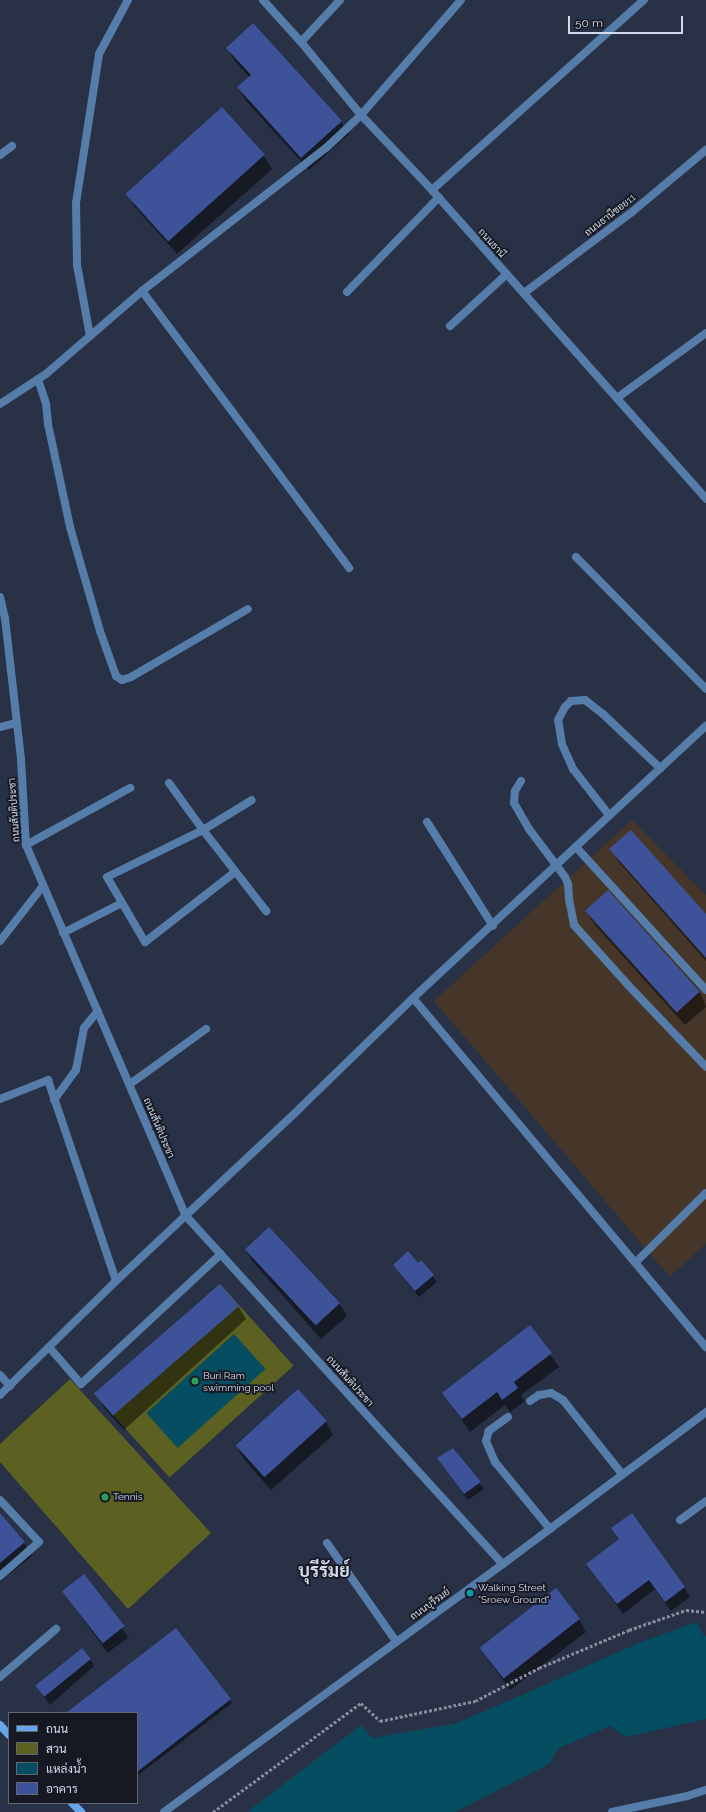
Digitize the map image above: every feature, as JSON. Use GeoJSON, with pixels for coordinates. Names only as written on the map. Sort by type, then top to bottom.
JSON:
{"type":"FeatureCollection","features":[{"type":"Feature","properties":{"kind":"main road"},"geometry":{"type":"LineString","coordinates":[[0,1725],[8,1734]]}},
{"type":"Feature","properties":{"kind":"main road"},"geometry":{"type":"LineString","coordinates":[[73,1804],[81,1812]]}},
{"type":"Feature","properties":{"kind":"street"},"geometry":{"type":"LineString","coordinates":[[90,336],[77,265],[76,202],[99,54],[128,0]]}},
{"type":"Feature","properties":{"kind":"street","name":"ถนนธานี"},"geometry":{"type":"LineString","coordinates":[[263,0],[301,42],[360,115],[432,190],[706,500]]}},
{"type":"Feature","properties":{"kind":"street"},"geometry":{"type":"LineString","coordinates":[[301,42],[340,0]]}},
{"type":"Feature","properties":{"kind":"street"},"geometry":{"type":"LineString","coordinates":[[0,404],[38,379],[142,291],[326,148],[360,115],[461,0]]}},
{"type":"Feature","properties":{"kind":"street"},"geometry":{"type":"LineString","coordinates":[[432,190],[644,0]]}},
{"type":"Feature","properties":{"kind":"street"},"geometry":{"type":"LineString","coordinates":[[0,155],[12,146]]}},
{"type":"Feature","properties":{"kind":"street","name":"ถนนธานีซอย11"},"geometry":{"type":"LineString","coordinates":[[524,293],[632,212],[706,150]]}},
{"type":"Feature","properties":{"kind":"street"},"geometry":{"type":"LineString","coordinates":[[347,292],[439,198]]}},
{"type":"Feature","properties":{"kind":"street"},"geometry":{"type":"LineString","coordinates":[[450,326],[507,274]]}},
{"type":"Feature","properties":{"kind":"street"},"geometry":{"type":"LineString","coordinates":[[142,291],[349,568]]}},
{"type":"Feature","properties":{"kind":"street"},"geometry":{"type":"LineString","coordinates":[[617,398],[706,333]]}},
{"type":"Feature","properties":{"kind":"street"},"geometry":{"type":"LineString","coordinates":[[38,379],[46,404],[48,424],[70,527],[100,630],[116,676],[122,680],[131,677],[248,609]]}},
{"type":"Feature","properties":{"kind":"street"},"geometry":{"type":"LineString","coordinates":[[576,557],[706,689]]}},
{"type":"Feature","properties":{"kind":"street","name":"ถนนสันติประชา"},"geometry":{"type":"LineString","coordinates":[[0,597],[21,759],[26,844],[63,933],[186,1215],[503,1564]]}},
{"type":"Feature","properties":{"kind":"street"},"geometry":{"type":"LineString","coordinates":[[609,815],[573,769],[562,744],[558,720],[564,707],[571,701],[585,700],[603,714],[660,768]]}},
{"type":"Feature","properties":{"kind":"street"},"geometry":{"type":"LineString","coordinates":[[0,727],[16,723]]}},
{"type":"Feature","properties":{"kind":"street"},"geometry":{"type":"LineString","coordinates":[[0,1394],[10,1386],[116,1281],[300,1108],[413,998],[706,726]]}},
{"type":"Feature","properties":{"kind":"street"},"geometry":{"type":"LineString","coordinates":[[521,781],[515,791],[514,803],[529,829],[557,865],[568,884],[569,900],[574,925],[628,985],[706,1067]]}},
{"type":"Feature","properties":{"kind":"street"},"geometry":{"type":"LineString","coordinates":[[169,783],[202,830],[266,911]]}},
{"type":"Feature","properties":{"kind":"street"},"geometry":{"type":"LineString","coordinates":[[26,844],[130,788]]}},
{"type":"Feature","properties":{"kind":"street"},"geometry":{"type":"LineString","coordinates":[[235,872],[145,942],[107,877],[202,830],[252,800]]}},
{"type":"Feature","properties":{"kind":"street"},"geometry":{"type":"LineString","coordinates":[[427,822],[492,926]]}},
{"type":"Feature","properties":{"kind":"street"},"geometry":{"type":"LineString","coordinates":[[576,847],[706,990]]}},
{"type":"Feature","properties":{"kind":"street"},"geometry":{"type":"LineString","coordinates":[[0,941],[43,886]]}},
{"type":"Feature","properties":{"kind":"street"},"geometry":{"type":"LineString","coordinates":[[63,933],[122,903]]}},
{"type":"Feature","properties":{"kind":"street"},"geometry":{"type":"LineString","coordinates":[[413,998],[706,1347]]}},
{"type":"Feature","properties":{"kind":"street"},"geometry":{"type":"LineString","coordinates":[[54,1100],[76,1070],[84,1028],[98,1011]]}},
{"type":"Feature","properties":{"kind":"street"},"geometry":{"type":"LineString","coordinates":[[130,1084],[206,1029]]}},
{"type":"Feature","properties":{"kind":"street"},"geometry":{"type":"LineString","coordinates":[[0,1098],[48,1080],[116,1281]]}},
{"type":"Feature","properties":{"kind":"street"},"geometry":{"type":"LineString","coordinates":[[636,1262],[706,1193]]}},
{"type":"Feature","properties":{"kind":"street"},"geometry":{"type":"LineString","coordinates":[[49,1347],[80,1384],[222,1254]]}},
{"type":"Feature","properties":{"kind":"street"},"geometry":{"type":"LineString","coordinates":[[0,1376],[10,1386]]}},
{"type":"Feature","properties":{"kind":"street"},"geometry":{"type":"LineString","coordinates":[[530,1401],[539,1396],[551,1393],[562,1400],[622,1474]]}},
{"type":"Feature","properties":{"kind":"street","name":"ถนนบุรีรมย์"},"geometry":{"type":"LineString","coordinates":[[164,1812],[396,1640],[503,1564],[706,1412]]}},
{"type":"Feature","properties":{"kind":"street"},"geometry":{"type":"LineString","coordinates":[[508,1417],[489,1431],[486,1441],[495,1462],[550,1529]]}},
{"type":"Feature","properties":{"kind":"street"},"geometry":{"type":"LineString","coordinates":[[0,1500],[38,1542],[0,1576]]}},
{"type":"Feature","properties":{"kind":"street"},"geometry":{"type":"LineString","coordinates":[[680,1520],[706,1501]]}},
{"type":"Feature","properties":{"kind":"street"},"geometry":{"type":"LineString","coordinates":[[327,1543],[396,1640]]}},
{"type":"Feature","properties":{"kind":"street"},"geometry":{"type":"LineString","coordinates":[[0,1677],[56,1629]]}},
{"type":"Feature","properties":{"kind":"street"},"geometry":{"type":"LineString","coordinates":[[612,1812],[687,1796],[706,1790]]}},
{"type":"Feature","properties":{"kind":"path"},"geometry":{"type":"LineString","coordinates":[[213,1812],[360,1703],[380,1721],[475,1701],[539,1668],[629,1630],[686,1610],[706,1612]]}},
{"type":"Feature","properties":{"kind":"shaded area"},"geometry":{"type":"Polygon","coordinates":[[[632,820],[706,895],[706,1243],[670,1277],[434,1001],[632,820]]]}},
{"type":"Feature","properties":{"kind":"green space","name":"Buri Ram swimming pool"},"geometry":{"type":"Polygon","coordinates":[[[220,1284],[294,1366],[169,1477],[96,1396],[220,1284]]]}},
{"type":"Feature","properties":{"kind":"green space","name":"Tennis"},"geometry":{"type":"Polygon","coordinates":[[[70,1379],[211,1533],[128,1609],[0,1462],[0,1444],[70,1379]]]}},
{"type":"Feature","properties":{"kind":"water"},"geometry":{"type":"Polygon","coordinates":[[[234,1334],[265,1369],[178,1448],[146,1413],[234,1334]]]}},
{"type":"Feature","properties":{"kind":"water"},"geometry":{"type":"Polygon","coordinates":[[[697,1622],[704,1636],[706,1636],[706,1719],[626,1737],[610,1726],[559,1748],[549,1764],[455,1812],[247,1812],[361,1725],[372,1738],[454,1724],[641,1642],[697,1622]]]}},
{"type":"Feature","properties":{"kind":"building"},"geometry":{"type":"Polygon","coordinates":[[[253,23],[342,121],[301,158],[237,87],[251,75],[226,48],[253,23]]]}},
{"type":"Feature","properties":{"kind":"building"},"geometry":{"type":"Polygon","coordinates":[[[222,107],[265,155],[168,242],[125,194],[222,107]]]}},
{"type":"Feature","properties":{"kind":"building"},"geometry":{"type":"Polygon","coordinates":[[[631,830],[706,914],[706,958],[609,849],[631,830]]]}},
{"type":"Feature","properties":{"kind":"building"},"geometry":{"type":"Polygon","coordinates":[[[608,890],[700,992],[677,1013],[585,911],[608,890]]]}},
{"type":"Feature","properties":{"kind":"building"},"geometry":{"type":"Polygon","coordinates":[[[269,1227],[340,1303],[316,1326],[245,1250],[269,1227]]]}},
{"type":"Feature","properties":{"kind":"building"},"geometry":{"type":"Polygon","coordinates":[[[408,1251],[418,1263],[421,1260],[434,1275],[415,1291],[393,1265],[408,1251]]]}},
{"type":"Feature","properties":{"kind":"building"},"geometry":{"type":"Polygon","coordinates":[[[220,1284],[239,1306],[113,1415],[94,1394],[220,1284]]]}},
{"type":"Feature","properties":{"kind":"building"},"geometry":{"type":"Polygon","coordinates":[[[530,1325],[552,1353],[514,1382],[518,1388],[502,1400],[497,1392],[462,1419],[442,1393],[530,1325]]]}},
{"type":"Feature","properties":{"kind":"building"},"geometry":{"type":"Polygon","coordinates":[[[298,1389],[327,1421],[264,1477],[236,1445],[298,1389]]]}},
{"type":"Feature","properties":{"kind":"building"},"geometry":{"type":"Polygon","coordinates":[[[453,1448],[481,1482],[464,1494],[437,1458],[453,1448]]]}},
{"type":"Feature","properties":{"kind":"building"},"geometry":{"type":"Polygon","coordinates":[[[0,1513],[25,1542],[0,1563],[0,1513]]]}},
{"type":"Feature","properties":{"kind":"building"},"geometry":{"type":"Polygon","coordinates":[[[632,1513],[685,1587],[665,1602],[649,1580],[617,1604],[586,1564],[619,1539],[611,1528],[632,1513]]]}},
{"type":"Feature","properties":{"kind":"building"},"geometry":{"type":"Polygon","coordinates":[[[84,1574],[125,1626],[103,1643],[62,1591],[84,1574]]]}},
{"type":"Feature","properties":{"kind":"building"},"geometry":{"type":"Polygon","coordinates":[[[556,1588],[580,1619],[504,1678],[480,1648],[556,1588]]]}},
{"type":"Feature","properties":{"kind":"building"},"geometry":{"type":"Polygon","coordinates":[[[176,1628],[231,1699],[138,1771],[138,1712],[67,1712],[176,1628]]]}},
{"type":"Feature","properties":{"kind":"building"},"geometry":{"type":"Polygon","coordinates":[[[82,1648],[91,1659],[44,1697],[35,1686],[82,1648]]]}},
{"type":"Feature","properties":{"kind":"place","name":"Buri Ram swimming pool"},"geometry":{"type":"Point","coordinates":[195,1381]}},
{"type":"Feature","properties":{"kind":"place","name":"Tennis"},"geometry":{"type":"Point","coordinates":[105,1497]}},
{"type":"Feature","properties":{"kind":"place","name":"Walking Street \"Sroew Ground\""},"geometry":{"type":"Point","coordinates":[470,1593]}},
{"type":"Feature","properties":{"kind":"district","name":"บุรีรัมย์"},"geometry":{"type":"Point","coordinates":[324,1571]}}]}
